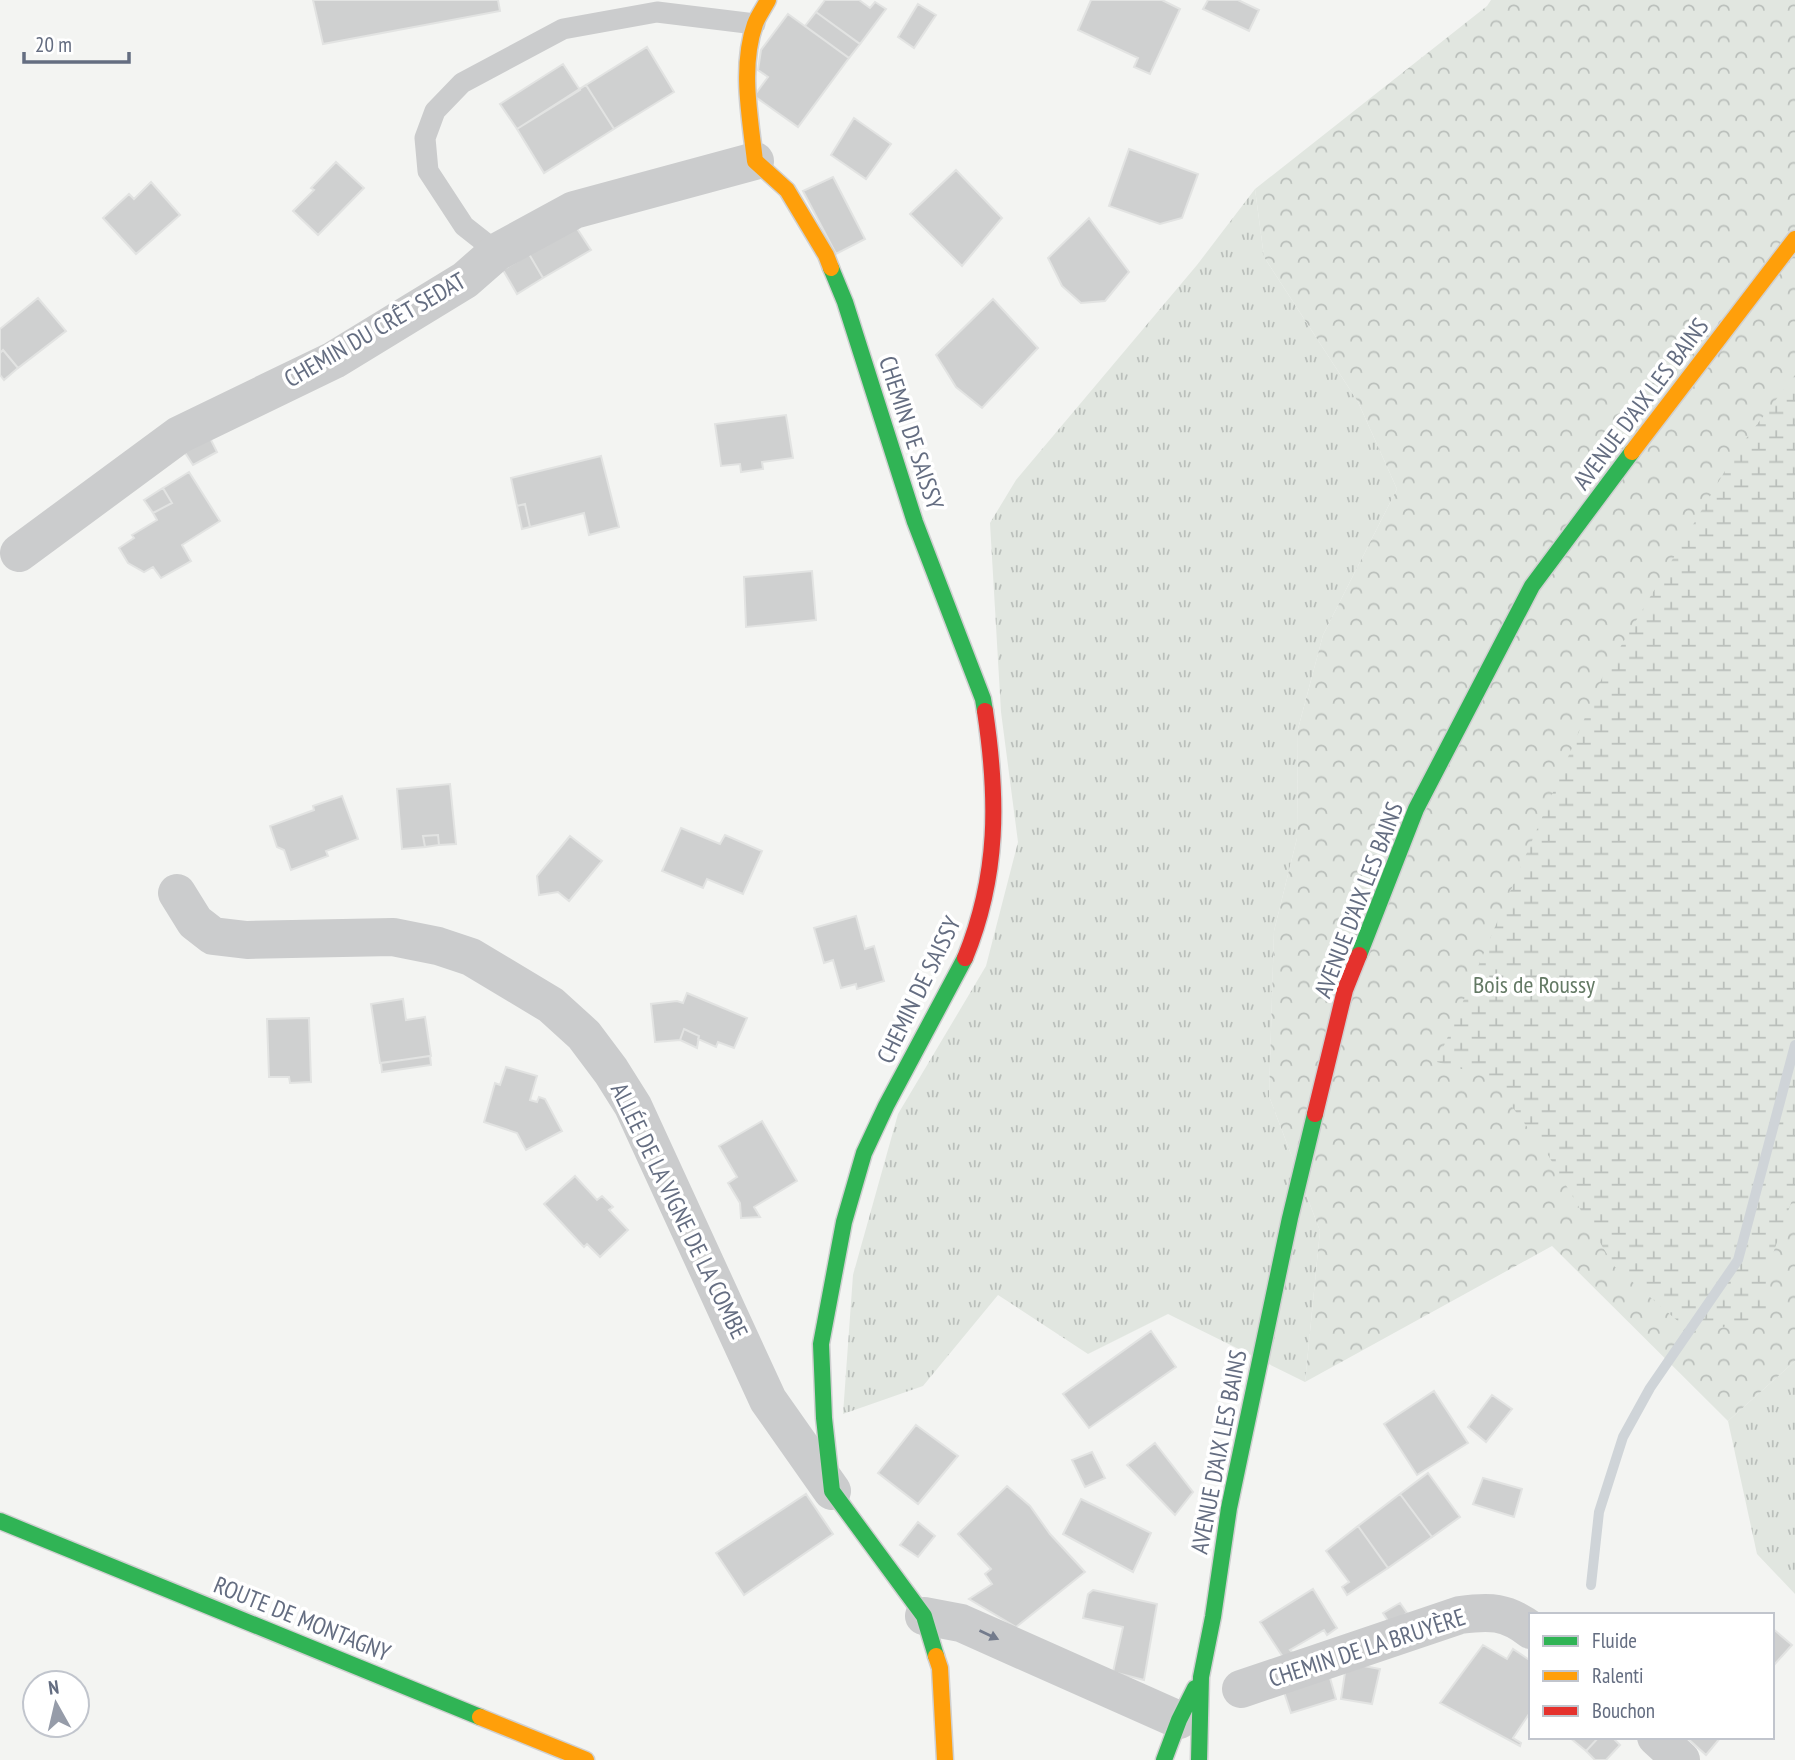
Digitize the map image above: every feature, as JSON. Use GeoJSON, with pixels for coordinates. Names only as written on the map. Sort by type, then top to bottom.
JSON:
{"type":"FeatureCollection","features":[{"type":"Feature","properties":{"kind":"street"},"geometry":{"type":"LineString","coordinates":[[755,161],[749,111],[748,63],[755,24],[768,0]]}},
{"type":"Feature","properties":{"kind":"street","name":"CHEMIN DU CRÊT SEDAT"},"geometry":{"type":"LineString","coordinates":[[19,553],[179,435],[334,360],[465,280],[497,252],[574,210],[755,161]]}},
{"type":"Feature","properties":{"kind":"street","name":"CHEMIN DE SAISSY"},"geometry":{"type":"LineString","coordinates":[[755,161],[786,190],[826,255],[845,302],[915,522],[983,699],[992,759],[995,831],[985,903],[966,956],[864,1153],[844,1222],[821,1344],[824,1418],[832,1491]]}},
{"type":"Feature","properties":{"kind":"street","name":"AVENUE D'AIX LES BAINS"},"geometry":{"type":"LineString","coordinates":[[1201,1677],[1229,1508],[1262,1348],[1345,990],[1416,809],[1532,586],[1795,239]]}},
{"type":"Feature","properties":{"kind":"street","name":"ALLÉE DE LA VIGNE DE LA COMBE"},"geometry":{"type":"LineString","coordinates":[[177,893],[195,922],[214,936],[247,940],[393,937],[438,946],[471,957],[551,1005],[584,1035],[633,1106],[768,1400],[832,1491]]}},
{"type":"Feature","properties":{"kind":"street"},"geometry":{"type":"LineString","coordinates":[[832,1491],[924,1616],[940,1668],[945,1760]]}},
{"type":"Feature","properties":{"kind":"street","name":"ROUTE DE MONTAGNY"},"geometry":{"type":"LineString","coordinates":[[0,1521],[586,1760]]}},
{"type":"Feature","properties":{"kind":"street","name":"CHEMIN DE LA BRUYÈRE"},"geometry":{"type":"LineString","coordinates":[[1241,1689],[1460,1615],[1489,1611],[1515,1618],[1529,1628]]}},
{"type":"Feature","properties":{"kind":"street"},"geometry":{"type":"LineString","coordinates":[[924,1616],[961,1623],[1179,1720]]}},
{"type":"Feature","properties":{"kind":"street"},"geometry":{"type":"LineString","coordinates":[[1164,1760],[1179,1720],[1201,1677]]}},
{"type":"Feature","properties":{"kind":"street"},"geometry":{"type":"LineString","coordinates":[[1199,1760],[1201,1677]]}},
{"type":"Feature","properties":{"kind":"street"},"geometry":{"type":"LineString","coordinates":[[1658,1739],[1681,1760]]}},
{"type":"Feature","properties":{"kind":"lane"},"geometry":{"type":"LineString","coordinates":[[497,252],[464,226],[428,171],[425,138],[435,111],[462,83],[563,29],[657,12],[755,24]]}},
{"type":"Feature","properties":{"kind":"green space","name":"Bois de Roussy"},"geometry":{"type":"Polygon","coordinates":[[[1491,0],[1795,0],[1795,1361],[1728,1421],[1552,1246],[1305,1382],[1320,1231],[1269,1096],[1274,931],[1297,838],[1298,729],[1323,635],[1397,489],[1358,402],[1264,257],[1255,189],[1487,6],[1491,0]]]}},
{"type":"Feature","properties":{"kind":"green space"},"geometry":{"type":"Polygon","coordinates":[[[1255,189],[1264,257],[1358,402],[1397,489],[1323,635],[1298,729],[1297,838],[1274,931],[1269,1096],[1320,1231],[1305,1382],[1168,1314],[1088,1354],[998,1295],[923,1386],[843,1414],[853,1275],[898,1114],[986,966],[1018,842],[1001,712],[990,523],[1016,480],[1197,265],[1255,189]]]}},
{"type":"Feature","properties":{"kind":"green space"},"geometry":{"type":"Polygon","coordinates":[[[1795,375],[1795,1192],[1766,1273],[1771,1314],[1694,1335],[1614,1266],[1548,1155],[1490,1077],[1437,1062],[1602,678],[1738,449],[1795,375]]]}},
{"type":"Feature","properties":{"kind":"green space"},"geometry":{"type":"Polygon","coordinates":[[[1795,1361],[1795,1594],[1757,1554],[1728,1421],[1795,1361]]]}},
{"type":"Feature","properties":{"kind":"building"},"geometry":{"type":"Polygon","coordinates":[[[313,0],[498,0],[500,11],[323,44],[313,0]]]}},
{"type":"Feature","properties":{"kind":"building"},"geometry":{"type":"Polygon","coordinates":[[[825,0],[859,0],[870,8],[875,2],[886,9],[860,44],[816,12],[825,0]]]}},
{"type":"Feature","properties":{"kind":"building"},"geometry":{"type":"Polygon","coordinates":[[[1091,0],[1162,0],[1180,9],[1150,74],[1134,67],[1138,58],[1078,30],[1091,0]]]}},
{"type":"Feature","properties":{"kind":"building"},"geometry":{"type":"Polygon","coordinates":[[[1208,0],[1238,0],[1259,10],[1249,31],[1203,9],[1208,0]]]}},
{"type":"Feature","properties":{"kind":"building"},"geometry":{"type":"Polygon","coordinates":[[[918,4],[936,15],[914,48],[898,37],[918,4]]]}},
{"type":"Feature","properties":{"kind":"building"},"geometry":{"type":"Polygon","coordinates":[[[816,12],[860,44],[849,58],[805,26],[816,12]]]}},
{"type":"Feature","properties":{"kind":"building"},"geometry":{"type":"Polygon","coordinates":[[[788,14],[849,58],[798,127],[754,96],[768,77],[758,70],[761,50],[788,14]]]}},
{"type":"Feature","properties":{"kind":"building"},"geometry":{"type":"Polygon","coordinates":[[[647,47],[674,92],[614,129],[586,85],[647,47]]]}},
{"type":"Feature","properties":{"kind":"building"},"geometry":{"type":"Polygon","coordinates":[[[563,64],[580,90],[517,129],[500,104],[563,64]]]}},
{"type":"Feature","properties":{"kind":"building"},"geometry":{"type":"Polygon","coordinates":[[[586,85],[614,129],[544,173],[517,129],[586,85]]]}},
{"type":"Feature","properties":{"kind":"building"},"geometry":{"type":"Polygon","coordinates":[[[854,118],[891,144],[866,179],[831,155],[854,118]]]}},
{"type":"Feature","properties":{"kind":"building"},"geometry":{"type":"Polygon","coordinates":[[[1129,149],[1198,174],[1182,218],[1160,224],[1109,206],[1129,149]]]}},
{"type":"Feature","properties":{"kind":"building"},"geometry":{"type":"Polygon","coordinates":[[[336,162],[364,188],[318,235],[293,211],[336,162]]]}},
{"type":"Feature","properties":{"kind":"building"},"geometry":{"type":"Polygon","coordinates":[[[956,170],[1002,218],[962,266],[910,214],[956,170]]]}},
{"type":"Feature","properties":{"kind":"building"},"geometry":{"type":"Polygon","coordinates":[[[833,177],[865,239],[836,254],[803,191],[833,177]]]}},
{"type":"Feature","properties":{"kind":"building"},"geometry":{"type":"Polygon","coordinates":[[[151,182],[180,215],[136,254],[103,218],[129,194],[134,199],[151,182]]]}},
{"type":"Feature","properties":{"kind":"building"},"geometry":{"type":"Polygon","coordinates":[[[1089,218],[1129,272],[1105,301],[1081,303],[1062,286],[1048,258],[1089,218]]]}},
{"type":"Feature","properties":{"kind":"building"},"geometry":{"type":"Polygon","coordinates":[[[576,227],[591,250],[543,278],[529,254],[576,227]]]}},
{"type":"Feature","properties":{"kind":"building"},"geometry":{"type":"Polygon","coordinates":[[[529,254],[543,278],[517,294],[503,270],[529,254]]]}},
{"type":"Feature","properties":{"kind":"building"},"geometry":{"type":"Polygon","coordinates":[[[38,298],[66,331],[18,368],[3,350],[0,353],[0,329],[38,298]]]}},
{"type":"Feature","properties":{"kind":"building"},"geometry":{"type":"Polygon","coordinates":[[[993,299],[1038,348],[982,408],[956,387],[936,355],[993,299]]]}},
{"type":"Feature","properties":{"kind":"building"},"geometry":{"type":"Polygon","coordinates":[[[3,350],[18,368],[4,380],[0,375],[0,353],[3,350]]]}},
{"type":"Feature","properties":{"kind":"building"},"geometry":{"type":"Polygon","coordinates":[[[786,415],[793,458],[762,462],[763,469],[741,472],[740,464],[721,466],[715,424],[786,415]]]}},
{"type":"Feature","properties":{"kind":"building"},"geometry":{"type":"Polygon","coordinates":[[[209,436],[217,452],[193,465],[184,451],[209,436]]]}},
{"type":"Feature","properties":{"kind":"building"},"geometry":{"type":"Polygon","coordinates":[[[601,456],[619,527],[589,535],[584,513],[530,527],[525,504],[517,506],[511,478],[601,456]]]}},
{"type":"Feature","properties":{"kind":"building"},"geometry":{"type":"Polygon","coordinates":[[[189,472],[220,521],[182,545],[191,561],[161,578],[153,567],[144,572],[128,563],[119,548],[134,538],[132,535],[157,520],[153,513],[172,503],[163,488],[189,472]]]}},
{"type":"Feature","properties":{"kind":"building"},"geometry":{"type":"Polygon","coordinates":[[[163,488],[172,503],[153,513],[144,500],[163,488]]]}},
{"type":"Feature","properties":{"kind":"building"},"geometry":{"type":"Polygon","coordinates":[[[525,504],[530,527],[522,529],[517,506],[525,504]]]}},
{"type":"Feature","properties":{"kind":"building"},"geometry":{"type":"Polygon","coordinates":[[[812,571],[816,620],[746,627],[744,577],[812,571]]]}},
{"type":"Feature","properties":{"kind":"building"},"geometry":{"type":"Polygon","coordinates":[[[450,784],[456,844],[439,845],[438,835],[423,836],[425,847],[402,849],[397,789],[450,784]]]}},
{"type":"Feature","properties":{"kind":"building"},"geometry":{"type":"Polygon","coordinates":[[[342,796],[358,839],[326,851],[328,856],[291,870],[284,850],[277,847],[270,826],[314,810],[313,806],[342,796]]]}},
{"type":"Feature","properties":{"kind":"building"},"geometry":{"type":"Polygon","coordinates":[[[681,828],[720,844],[725,835],[762,851],[743,894],[707,879],[703,888],[662,871],[681,828]]]}},
{"type":"Feature","properties":{"kind":"building"},"geometry":{"type":"Polygon","coordinates":[[[438,835],[439,845],[425,847],[423,836],[438,835]]]}},
{"type":"Feature","properties":{"kind":"building"},"geometry":{"type":"Polygon","coordinates":[[[570,836],[602,861],[569,901],[558,892],[539,895],[537,876],[570,836]]]}},
{"type":"Feature","properties":{"kind":"building"},"geometry":{"type":"Polygon","coordinates":[[[856,916],[865,949],[874,946],[884,981],[857,989],[856,984],[841,988],[833,960],[824,963],[814,928],[856,916]]]}},
{"type":"Feature","properties":{"kind":"building"},"geometry":{"type":"Polygon","coordinates":[[[687,993],[747,1018],[734,1048],[718,1042],[716,1047],[684,1029],[680,1040],[655,1042],[651,1004],[677,1001],[683,1003],[687,993]]]}},
{"type":"Feature","properties":{"kind":"building"},"geometry":{"type":"Polygon","coordinates":[[[403,999],[406,1020],[425,1017],[431,1056],[380,1063],[371,1004],[403,999]]]}},
{"type":"Feature","properties":{"kind":"building"},"geometry":{"type":"Polygon","coordinates":[[[309,1018],[311,1082],[290,1083],[289,1077],[269,1077],[267,1019],[309,1018]]]}},
{"type":"Feature","properties":{"kind":"building"},"geometry":{"type":"Polygon","coordinates":[[[684,1029],[699,1036],[697,1048],[680,1040],[684,1029]]]}},
{"type":"Feature","properties":{"kind":"building"},"geometry":{"type":"Polygon","coordinates":[[[430,1056],[431,1065],[382,1072],[381,1063],[430,1056]]]}},
{"type":"Feature","properties":{"kind":"building"},"geometry":{"type":"Polygon","coordinates":[[[506,1067],[537,1076],[530,1100],[537,1102],[539,1097],[545,1099],[562,1131],[526,1150],[517,1133],[484,1122],[495,1083],[500,1085],[506,1067]]]}},
{"type":"Feature","properties":{"kind":"building"},"geometry":{"type":"Polygon","coordinates":[[[762,1121],[797,1181],[754,1207],[760,1217],[741,1218],[740,1203],[728,1183],[737,1177],[719,1146],[762,1121]]]}},
{"type":"Feature","properties":{"kind":"building"},"geometry":{"type":"Polygon","coordinates":[[[575,1176],[597,1200],[602,1196],[613,1207],[609,1210],[628,1230],[600,1257],[587,1244],[584,1247],[544,1204],[575,1176]]]}},
{"type":"Feature","properties":{"kind":"building"},"geometry":{"type":"Polygon","coordinates":[[[1151,1331],[1176,1367],[1089,1428],[1063,1394],[1151,1331]]]}},
{"type":"Feature","properties":{"kind":"building"},"geometry":{"type":"Polygon","coordinates":[[[1434,1391],[1468,1443],[1417,1475],[1384,1424],[1434,1391]]]}},
{"type":"Feature","properties":{"kind":"building"},"geometry":{"type":"Polygon","coordinates":[[[1492,1395],[1512,1409],[1486,1442],[1468,1427],[1492,1395]]]}},
{"type":"Feature","properties":{"kind":"building"},"geometry":{"type":"Polygon","coordinates":[[[916,1425],[958,1456],[918,1504],[878,1473],[916,1425]]]}},
{"type":"Feature","properties":{"kind":"building"},"geometry":{"type":"Polygon","coordinates":[[[1155,1443],[1193,1492],[1175,1515],[1127,1465],[1155,1443]]]}},
{"type":"Feature","properties":{"kind":"building"},"geometry":{"type":"Polygon","coordinates":[[[1092,1452],[1105,1478],[1085,1487],[1072,1460],[1092,1452]]]}},
{"type":"Feature","properties":{"kind":"building"},"geometry":{"type":"Polygon","coordinates":[[[1428,1473],[1460,1517],[1432,1537],[1400,1494],[1428,1473]]]}},
{"type":"Feature","properties":{"kind":"building"},"geometry":{"type":"Polygon","coordinates":[[[1483,1478],[1522,1489],[1514,1517],[1473,1504],[1483,1478]]]}},
{"type":"Feature","properties":{"kind":"building"},"geometry":{"type":"Polygon","coordinates":[[[1007,1486],[1030,1506],[1050,1534],[1085,1572],[1016,1627],[969,1599],[992,1584],[985,1574],[991,1569],[958,1534],[1007,1486]]]}},
{"type":"Feature","properties":{"kind":"building"},"geometry":{"type":"Polygon","coordinates":[[[806,1494],[833,1534],[744,1595],[716,1553],[806,1494]]]}},
{"type":"Feature","properties":{"kind":"building"},"geometry":{"type":"Polygon","coordinates":[[[1400,1494],[1432,1537],[1388,1568],[1358,1526],[1400,1494]]]}},
{"type":"Feature","properties":{"kind":"building"},"geometry":{"type":"Polygon","coordinates":[[[1081,1499],[1151,1533],[1133,1572],[1063,1534],[1081,1499]]]}},
{"type":"Feature","properties":{"kind":"building"},"geometry":{"type":"Polygon","coordinates":[[[918,1522],[935,1536],[918,1557],[900,1545],[918,1522]]]}},
{"type":"Feature","properties":{"kind":"building"},"geometry":{"type":"Polygon","coordinates":[[[1358,1526],[1388,1568],[1347,1595],[1342,1587],[1349,1582],[1326,1551],[1358,1526]]]}},
{"type":"Feature","properties":{"kind":"building"},"geometry":{"type":"Polygon","coordinates":[[[1313,1589],[1337,1628],[1327,1635],[1324,1630],[1290,1650],[1294,1654],[1285,1660],[1260,1622],[1313,1589]]]}},
{"type":"Feature","properties":{"kind":"building"},"geometry":{"type":"Polygon","coordinates":[[[1093,1590],[1157,1604],[1144,1680],[1113,1672],[1123,1627],[1083,1618],[1088,1594],[1093,1590]]]}},
{"type":"Feature","properties":{"kind":"building"},"geometry":{"type":"Polygon","coordinates":[[[1400,1603],[1407,1613],[1390,1624],[1383,1613],[1400,1603]]]}},
{"type":"Feature","properties":{"kind":"building"},"geometry":{"type":"Polygon","coordinates":[[[1774,1630],[1792,1645],[1774,1665],[1774,1630]]]}},
{"type":"Feature","properties":{"kind":"building"},"geometry":{"type":"Polygon","coordinates":[[[1483,1645],[1507,1659],[1513,1649],[1529,1660],[1529,1714],[1513,1738],[1521,1743],[1520,1746],[1440,1703],[1483,1645]]]}},
{"type":"Feature","properties":{"kind":"building"},"geometry":{"type":"Polygon","coordinates":[[[1353,1664],[1380,1669],[1372,1704],[1341,1699],[1346,1666],[1353,1664]]]}},
{"type":"Feature","properties":{"kind":"building"},"geometry":{"type":"Polygon","coordinates":[[[1328,1671],[1336,1699],[1291,1713],[1282,1686],[1328,1671]]]}},
{"type":"Feature","properties":{"kind":"building"},"geometry":{"type":"Polygon","coordinates":[[[1571,1739],[1597,1739],[1586,1751],[1571,1739]]]}},
{"type":"Feature","properties":{"kind":"building"},"geometry":{"type":"Polygon","coordinates":[[[1597,1739],[1614,1739],[1620,1745],[1606,1760],[1595,1760],[1586,1751],[1597,1739]]]}},
{"type":"Feature","properties":{"kind":"building"},"geometry":{"type":"Polygon","coordinates":[[[1688,1739],[1719,1739],[1706,1755],[1688,1739]]]}},
{"type":"Feature","properties":{"kind":"waterway"},"geometry":{"type":"LineString","coordinates":[[1591,1585],[1599,1512],[1623,1437],[1650,1388],[1738,1260],[1795,1045]]}},
{"type":"Feature","properties":{"kind":"traffic: fast"},"geometry":{"type":"LineString","coordinates":[[831,268],[845,302],[915,522],[983,699],[985,711]]}},
{"type":"Feature","properties":{"kind":"traffic: fast"},"geometry":{"type":"LineString","coordinates":[[1359,955],[1416,809],[1532,586],[1632,452]]}},
{"type":"Feature","properties":{"kind":"traffic: fast"},"geometry":{"type":"LineString","coordinates":[[936,1656],[924,1616],[832,1491],[824,1418],[821,1344],[844,1222],[864,1153],[965,958]]}},
{"type":"Feature","properties":{"kind":"traffic: fast"},"geometry":{"type":"LineString","coordinates":[[1199,1760],[1201,1677],[1229,1508],[1290,1218],[1315,1114]]}},
{"type":"Feature","properties":{"kind":"traffic: fast"},"geometry":{"type":"LineString","coordinates":[[0,1521],[480,1717]]}},
{"type":"Feature","properties":{"kind":"traffic: fast"},"geometry":{"type":"LineString","coordinates":[[1164,1760],[1195,1688]]}},
{"type":"Feature","properties":{"kind":"traffic: slow"},"geometry":{"type":"LineString","coordinates":[[768,0],[755,24],[748,57],[749,110],[755,161],[787,190],[831,268]]}},
{"type":"Feature","properties":{"kind":"traffic: slow"},"geometry":{"type":"LineString","coordinates":[[1632,452],[1795,239]]}},
{"type":"Feature","properties":{"kind":"traffic: slow"},"geometry":{"type":"LineString","coordinates":[[936,1656],[940,1668],[945,1760]]}},
{"type":"Feature","properties":{"kind":"traffic: slow"},"geometry":{"type":"LineString","coordinates":[[480,1717],[586,1760]]}},
{"type":"Feature","properties":{"kind":"traffic: jam"},"geometry":{"type":"LineString","coordinates":[[965,958],[984,897],[993,836],[992,775],[985,711]]}},
{"type":"Feature","properties":{"kind":"traffic: jam"},"geometry":{"type":"LineString","coordinates":[[1315,1114],[1345,990],[1359,955]]}}]}
